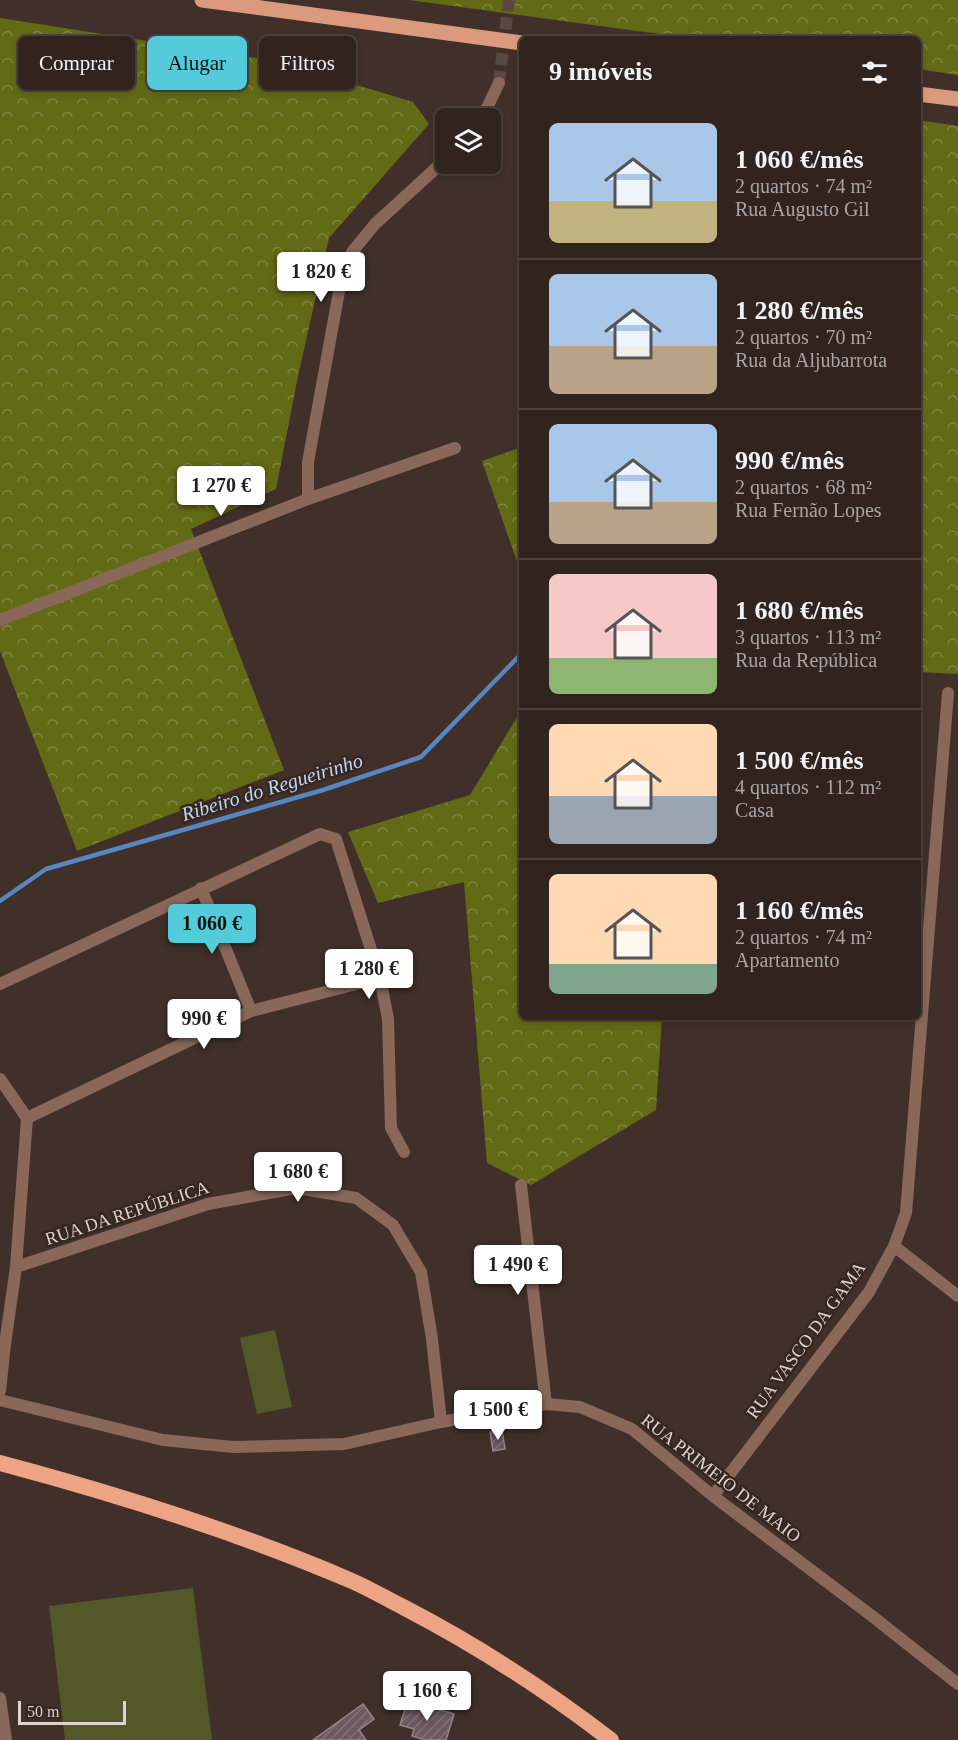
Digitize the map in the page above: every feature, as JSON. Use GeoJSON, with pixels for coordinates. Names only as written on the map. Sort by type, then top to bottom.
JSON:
{"type":"FeatureCollection","features":[{"type":"Feature","properties":{"kind":"highway"},"geometry":{"type":"LineString","coordinates":[[0,1463],[109,1493],[234,1534],[354,1582],[435,1623],[512,1669],[611,1740]]}},
{"type":"Feature","properties":{"kind":"highway"},"geometry":{"type":"LineString","coordinates":[[0,1474],[108,1503],[232,1542],[352,1591],[429,1632],[508,1679],[596,1740]]}},
{"type":"Feature","properties":{"kind":"main road"},"geometry":{"type":"LineString","coordinates":[[202,0],[519,43]]}},
{"type":"Feature","properties":{"kind":"main road"},"geometry":{"type":"LineString","coordinates":[[921,94],[958,99]]}},
{"type":"Feature","properties":{"kind":"street"},"geometry":{"type":"LineString","coordinates":[[487,108],[499,83]]}},
{"type":"Feature","properties":{"kind":"street"},"geometry":{"type":"LineString","coordinates":[[308,499],[308,462],[340,286],[352,252],[375,224],[435,169]]}},
{"type":"Feature","properties":{"kind":"street"},"geometry":{"type":"LineString","coordinates":[[0,620],[308,499],[455,448]]}},
{"type":"Feature","properties":{"kind":"street","name":"RUA VASCO DA GAMA"},"geometry":{"type":"LineString","coordinates":[[713,1496],[869,1292],[894,1246],[906,1213],[948,693]]}},
{"type":"Feature","properties":{"kind":"street"},"geometry":{"type":"LineString","coordinates":[[0,984],[320,834],[336,839],[380,978],[388,1019],[391,1128],[404,1152]]}},
{"type":"Feature","properties":{"kind":"street"},"geometry":{"type":"LineString","coordinates":[[201,888],[251,1011]]}},
{"type":"Feature","properties":{"kind":"street"},"geometry":{"type":"LineString","coordinates":[[27,1118],[251,1011],[380,978]]}},
{"type":"Feature","properties":{"kind":"street"},"geometry":{"type":"LineString","coordinates":[[0,1079],[27,1118],[16,1267],[0,1391]]}},
{"type":"Feature","properties":{"kind":"street"},"geometry":{"type":"LineString","coordinates":[[521,1185],[546,1404]]}},
{"type":"Feature","properties":{"kind":"street","name":"RUA DA REPÚBLICA"},"geometry":{"type":"LineString","coordinates":[[16,1267],[208,1204],[297,1188],[356,1198],[393,1225],[421,1272],[432,1339],[441,1422]]}},
{"type":"Feature","properties":{"kind":"street"},"geometry":{"type":"LineString","coordinates":[[894,1246],[958,1296]]}},
{"type":"Feature","properties":{"kind":"street","name":"RUA PRIMEIO DE MAIO"},"geometry":{"type":"LineString","coordinates":[[0,1400],[163,1440],[233,1447],[344,1444],[441,1422],[546,1404],[580,1407],[632,1429],[713,1496],[958,1684]]}},
{"type":"Feature","properties":{"kind":"street"},"geometry":{"type":"LineString","coordinates":[[0,1698],[6,1740]]}},
{"type":"Feature","properties":{"kind":"green space"},"geometry":{"type":"Polygon","coordinates":[[[409,0],[958,0],[958,75],[921,69],[921,36],[674,36],[409,0]]]}},
{"type":"Feature","properties":{"kind":"green space"},"geometry":{"type":"Polygon","coordinates":[[[0,18],[116,36],[18,36],[18,90],[135,90],[135,39],[147,41],[147,90],[247,90],[247,56],[259,58],[259,90],[356,90],[356,85],[413,102],[429,124],[329,238],[298,376],[276,489],[191,529],[284,770],[77,851],[0,651],[0,18]]]}},
{"type":"Feature","properties":{"kind":"green space"},"geometry":{"type":"Polygon","coordinates":[[[921,120],[958,126],[958,674],[921,672],[921,120]]]}},
{"type":"Feature","properties":{"kind":"green space"},"geometry":{"type":"Polygon","coordinates":[[[519,448],[519,567],[482,461],[519,448]]]}},
{"type":"Feature","properties":{"kind":"green space"},"geometry":{"type":"Polygon","coordinates":[[[519,714],[519,1020],[662,1020],[656,1110],[531,1185],[487,1163],[464,882],[378,903],[348,832],[470,795],[519,714]]]}},
{"type":"Feature","properties":{"kind":"green space"},"geometry":{"type":"Polygon","coordinates":[[[275,1330],[292,1407],[257,1414],[240,1338],[275,1330]]]}},
{"type":"Feature","properties":{"kind":"green space"},"geometry":{"type":"Polygon","coordinates":[[[193,1588],[212,1740],[65,1740],[49,1606],[193,1588]]]}},
{"type":"Feature","properties":{"kind":"building"},"geometry":{"type":"Polygon","coordinates":[[[502,1430],[505,1449],[493,1451],[490,1432],[502,1430]]]}},
{"type":"Feature","properties":{"kind":"building"},"geometry":{"type":"Polygon","coordinates":[[[408,1700],[454,1714],[446,1740],[426,1740],[412,1736],[414,1729],[400,1725],[408,1700]]]}},
{"type":"Feature","properties":{"kind":"building"},"geometry":{"type":"Polygon","coordinates":[[[363,1704],[374,1719],[359,1730],[366,1740],[313,1740],[363,1704]]]}},
{"type":"Feature","properties":{"kind":"waterway","name":"Ribeiro do Regueirinho"},"geometry":{"type":"LineString","coordinates":[[0,901],[46,869],[323,790],[421,757],[519,656]]}},
{"type":"Feature","properties":{"kind":"tunnel"},"geometry":{"type":"LineString","coordinates":[[499,83],[509,0]]}}]}
